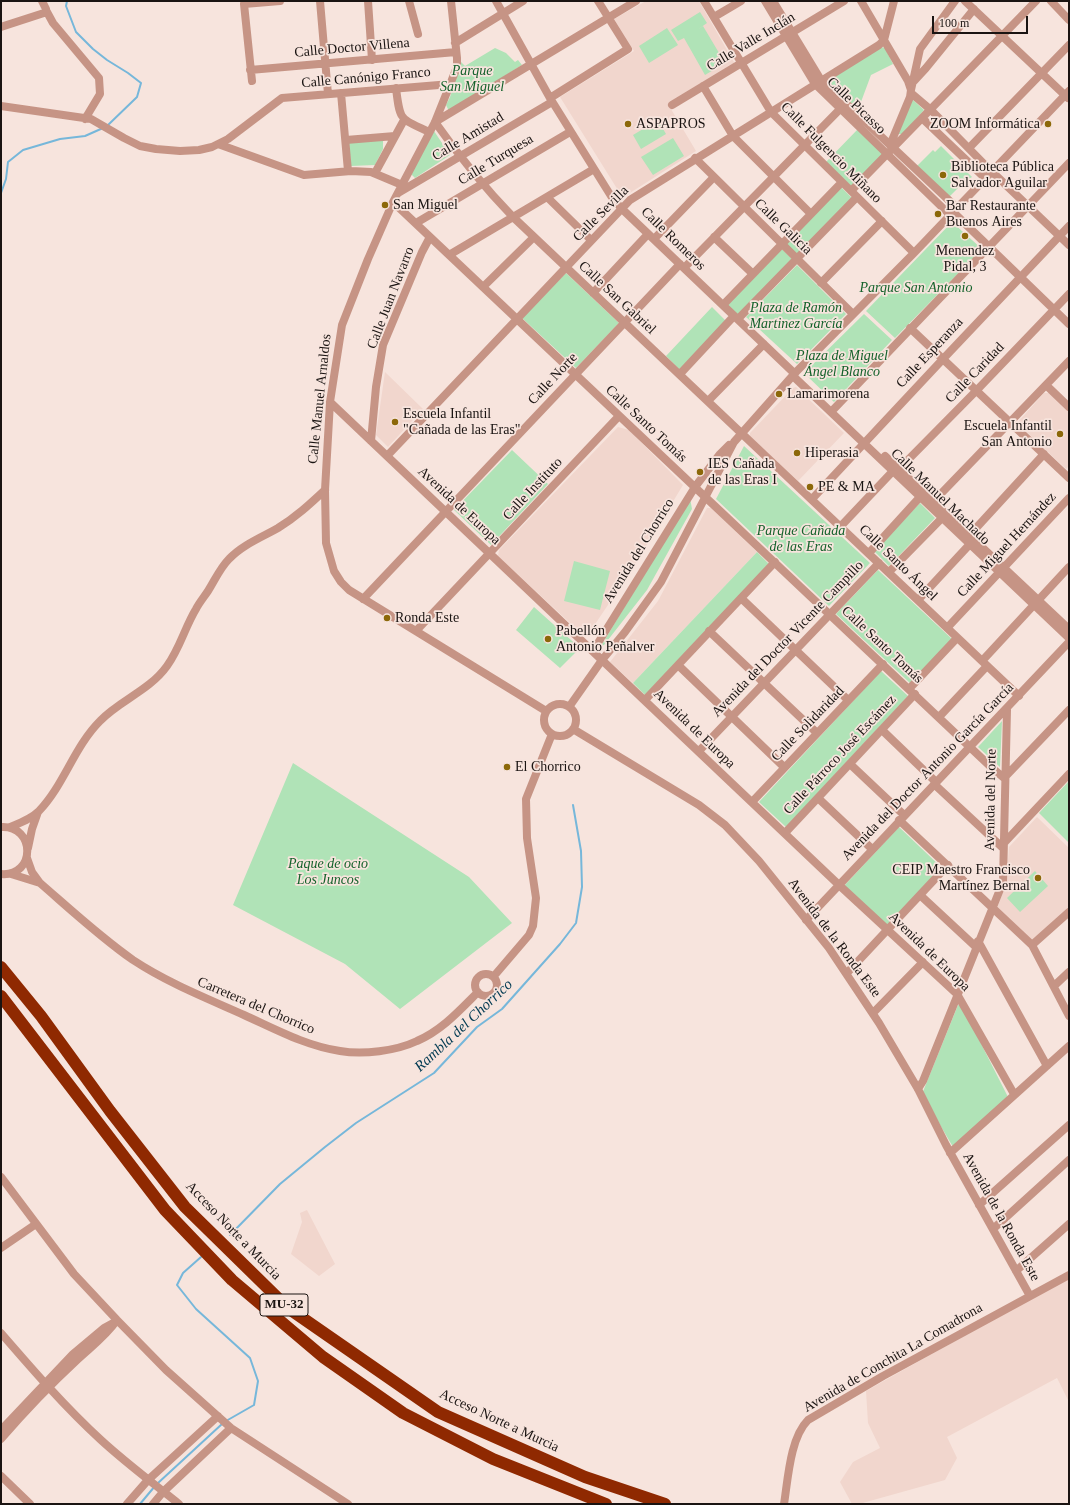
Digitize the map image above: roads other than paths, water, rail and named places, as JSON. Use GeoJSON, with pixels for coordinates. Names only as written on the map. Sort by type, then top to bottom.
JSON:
{"type":"FeatureCollection","features":[{"type":"Feature","properties":{"kind":"highway","name":"Acceso Norte a Murcia"},"geometry":{"type":"LineString","coordinates":[[1,967],[41,1016],[110,1111],[185,1207],[288,1308],[438,1412],[585,1476],[665,1504]]}},
{"type":"Feature","properties":{"kind":"highway","name":"MU-32"},"geometry":{"type":"LineString","coordinates":[[1,996],[165,1210],[232,1280],[323,1356],[403,1413],[493,1459],[606,1504]]}},
{"type":"Feature","properties":{"kind":"street"},"geometry":{"type":"LineString","coordinates":[[252,81],[244,4],[280,1]]}},
{"type":"Feature","properties":{"kind":"street"},"geometry":{"type":"LineString","coordinates":[[320,1],[328,94]]}},
{"type":"Feature","properties":{"kind":"street"},"geometry":{"type":"LineString","coordinates":[[368,1],[372,60]]}},
{"type":"Feature","properties":{"kind":"street"},"geometry":{"type":"LineString","coordinates":[[410,1],[418,34]]}},
{"type":"Feature","properties":{"kind":"street","name":"Calle Manuel Arnaldos"},"geometry":{"type":"LineString","coordinates":[[325,490],[330,402],[342,325],[368,259],[393,202],[435,122],[457,67],[451,1]]}},
{"type":"Feature","properties":{"kind":"street","name":"Calle Romeros"},"geometry":{"type":"LineString","coordinates":[[496,1],[551,100],[610,196],[794,374]]}},
{"type":"Feature","properties":{"kind":"street"},"geometry":{"type":"LineString","coordinates":[[455,43],[523,1]]}},
{"type":"Feature","properties":{"kind":"street"},"geometry":{"type":"LineString","coordinates":[[598,1],[608,18]]}},
{"type":"Feature","properties":{"kind":"street"},"geometry":{"type":"LineString","coordinates":[[435,122],[636,1]]}},
{"type":"Feature","properties":{"kind":"street","name":"Calle Fulgencio Miñano"},"geometry":{"type":"LineString","coordinates":[[704,1],[771,112],[914,252]]}},
{"type":"Feature","properties":{"kind":"street"},"geometry":{"type":"LineString","coordinates":[[714,17],[741,1]]}},
{"type":"Feature","properties":{"kind":"street","name":"Calle Picasso"},"geometry":{"type":"LineString","coordinates":[[765,1],[789,34],[818,82],[890,149],[988,247],[1069,324]]}},
{"type":"Feature","properties":{"kind":"street","name":"Calle Picasso"},"geometry":{"type":"LineString","coordinates":[[773,1],[789,34]]}},
{"type":"Feature","properties":{"kind":"street","name":"Calle Valle Inclán"},"geometry":{"type":"LineString","coordinates":[[672,105],[844,1]]}},
{"type":"Feature","properties":{"kind":"street"},"geometry":{"type":"LineString","coordinates":[[861,1],[912,88],[931,110],[991,171],[1069,245]]}},
{"type":"Feature","properties":{"kind":"street"},"geometry":{"type":"LineString","coordinates":[[884,40],[894,1]]}},
{"type":"Feature","properties":{"kind":"street"},"geometry":{"type":"LineString","coordinates":[[890,149],[910,98],[920,49],[955,1]]}},
{"type":"Feature","properties":{"kind":"street"},"geometry":{"type":"LineString","coordinates":[[965,1],[1042,73],[1068,95]]}},
{"type":"Feature","properties":{"kind":"street"},"geometry":{"type":"LineString","coordinates":[[851,191],[890,149],[931,110],[1036,1]]}},
{"type":"Feature","properties":{"kind":"street"},"geometry":{"type":"LineString","coordinates":[[1051,1],[1069,20]]}},
{"type":"Feature","properties":{"kind":"street"},"geometry":{"type":"LineString","coordinates":[[912,88],[926,68],[974,9]]}},
{"type":"Feature","properties":{"kind":"street"},"geometry":{"type":"LineString","coordinates":[[1,27],[47,12],[53,23],[99,78],[100,94],[85,118]]}},
{"type":"Feature","properties":{"kind":"street","name":"Calle Amistad"},"geometry":{"type":"LineString","coordinates":[[397,194],[460,157],[628,50],[608,18]]}},
{"type":"Feature","properties":{"kind":"street","name":"Calle Sevilla"},"geometry":{"type":"LineString","coordinates":[[387,456],[630,200],[884,40]]}},
{"type":"Feature","properties":{"kind":"street"},"geometry":{"type":"LineString","coordinates":[[969,148],[1069,44]]}},
{"type":"Feature","properties":{"kind":"street","name":"Calle Doctor Villena"},"geometry":{"type":"LineString","coordinates":[[250,70],[456,52]]}},
{"type":"Feature","properties":{"kind":"street","name":"Calle Canónigo Franco"},"geometry":{"type":"LineString","coordinates":[[218,144],[241,130],[282,98],[451,84]]}},
{"type":"Feature","properties":{"kind":"street"},"geometry":{"type":"LineString","coordinates":[[703,86],[733,136],[811,214]]}},
{"type":"Feature","properties":{"kind":"street"},"geometry":{"type":"LineString","coordinates":[[396,88],[398,110],[401,117],[404,120],[429,132]]}},
{"type":"Feature","properties":{"kind":"street"},"geometry":{"type":"LineString","coordinates":[[341,93],[348,171]]}},
{"type":"Feature","properties":{"kind":"street","name":"Avenida del Chorrico"},"geometry":{"type":"LineString","coordinates":[[593,651],[695,486],[720,454],[734,442],[794,374],[914,252],[952,211],[1068,95]]}},
{"type":"Feature","properties":{"kind":"street"},"geometry":{"type":"LineString","coordinates":[[1,106],[91,119],[140,146],[180,151],[199,150],[218,144],[304,175],[348,171],[375,173],[402,184]]}},
{"type":"Feature","properties":{"kind":"street","name":"Calle Norte"},"geometry":{"type":"LineString","coordinates":[[363,599],[624,322],[714,237],[843,106]]}},
{"type":"Feature","properties":{"kind":"street"},"geometry":{"type":"LineString","coordinates":[[922,118],[985,178]]}},
{"type":"Feature","properties":{"kind":"street"},"geometry":{"type":"LineString","coordinates":[[375,173],[404,120]]}},
{"type":"Feature","properties":{"kind":"street","name":"Calle San Gabriel"},"geometry":{"type":"LineString","coordinates":[[435,122],[460,157],[482,184],[513,217],[742,433]]}},
{"type":"Feature","properties":{"kind":"street","name":"Calle Turquesa"},"geometry":{"type":"LineString","coordinates":[[416,223],[570,132]]}},
{"type":"Feature","properties":{"kind":"street"},"geometry":{"type":"LineString","coordinates":[[346,140],[395,136]]}},
{"type":"Feature","properties":{"kind":"street","name":"Calle Galicia"},"geometry":{"type":"LineString","coordinates":[[695,158],[853,314]]}},
{"type":"Feature","properties":{"kind":"street"},"geometry":{"type":"LineString","coordinates":[[832,410],[1069,162]]}},
{"type":"Feature","properties":{"kind":"street"},"geometry":{"type":"LineString","coordinates":[[449,255],[594,169]]}},
{"type":"Feature","properties":{"kind":"street"},"geometry":{"type":"LineString","coordinates":[[593,293],[714,177]]}},
{"type":"Feature","properties":{"kind":"street"},"geometry":{"type":"LineString","coordinates":[[723,305],[842,182]]}},
{"type":"Feature","properties":{"kind":"street"},"geometry":{"type":"LineString","coordinates":[[547,197],[591,240]]}},
{"type":"Feature","properties":{"kind":"street"},"geometry":{"type":"LineString","coordinates":[[680,374],[797,259],[857,197]]}},
{"type":"Feature","properties":{"kind":"street","name":"Calle Santo Tomás"},"geometry":{"type":"LineString","coordinates":[[393,202],[1004,778]]}},
{"type":"Feature","properties":{"kind":"street"},"geometry":{"type":"LineString","coordinates":[[821,283],[882,221]]}},
{"type":"Feature","properties":{"kind":"street","name":"Calle Esperanza"},"geometry":{"type":"LineString","coordinates":[[812,499],[1069,226]]}},
{"type":"Feature","properties":{"kind":"street","name":"Calle Juan Navarro"},"geometry":{"type":"LineString","coordinates":[[371,441],[376,387],[383,345],[422,252],[430,237]]}},
{"type":"Feature","properties":{"kind":"street"},"geometry":{"type":"LineString","coordinates":[[483,287],[534,237]]}},
{"type":"Feature","properties":{"kind":"street"},"geometry":{"type":"LineString","coordinates":[[714,237],[752,274]]}},
{"type":"Feature","properties":{"kind":"street","name":"Calle Caridad"},"geometry":{"type":"LineString","coordinates":[[840,526],[976,391],[1069,294]]}},
{"type":"Feature","properties":{"kind":"street"},"geometry":{"type":"LineString","coordinates":[[910,328],[1069,478]]}},
{"type":"Feature","properties":{"kind":"street"},"geometry":{"type":"LineString","coordinates":[[708,401],[764,344]]}},
{"type":"Feature","properties":{"kind":"street"},"geometry":{"type":"LineString","coordinates":[[932,504],[1069,361]]}},
{"type":"Feature","properties":{"kind":"street","name":"Calle Manuel Machado"},"geometry":{"type":"LineString","coordinates":[[794,374],[866,441],[968,540]]}},
{"type":"Feature","properties":{"kind":"street"},"geometry":{"type":"LineString","coordinates":[[1046,385],[1069,407]]}},
{"type":"Feature","properties":{"kind":"street","name":"Avenida de Europa"},"geometry":{"type":"LineString","coordinates":[[330,402],[839,885],[958,994],[1014,1094]]}},
{"type":"Feature","properties":{"kind":"street","name":"Calle Instituto"},"geometry":{"type":"LineString","coordinates":[[416,632],[620,416]]}},
{"type":"Feature","properties":{"kind":"street","name":"Calle Santo Ángel"},"geometry":{"type":"LineString","coordinates":[[742,433],[1020,696]]}},
{"type":"Feature","properties":{"kind":"street","name":"Avenida del Chorrico"},"geometry":{"type":"LineString","coordinates":[[569,707],[602,660],[625,632],[661,582],[734,442]]}},
{"type":"Feature","properties":{"kind":"street"},"geometry":{"type":"LineString","coordinates":[[918,600],[968,540],[1044,454]]}},
{"type":"Feature","properties":{"kind":"street","name":"Calle Manuel Machado"},"geometry":{"type":"LineString","coordinates":[[896,470],[920,497],[932,504],[942,518],[1069,630]]}},
{"type":"Feature","properties":{"kind":"street"},"geometry":{"type":"LineString","coordinates":[[325,490],[326,543],[334,571],[341,582],[349,590],[363,599],[546,711]]}},
{"type":"Feature","properties":{"kind":"street"},"geometry":{"type":"LineString","coordinates":[[11,874],[23,865],[27,858],[32,829],[38,812],[57,786],[88,734],[101,720],[140,693],[166,667],[174,656],[196,608],[223,566],[231,557],[243,548],[293,518],[309,506],[325,490]]}},
{"type":"Feature","properties":{"kind":"street"},"geometry":{"type":"LineString","coordinates":[[869,553],[920,497]]}},
{"type":"Feature","properties":{"kind":"street","name":"Calle Miguel Hernández"},"geometry":{"type":"LineString","coordinates":[[947,628],[1069,498]]}},
{"type":"Feature","properties":{"kind":"street"},"geometry":{"type":"LineString","coordinates":[[889,572],[942,518]]}},
{"type":"Feature","properties":{"kind":"street"},"geometry":{"type":"LineString","coordinates":[[645,700],[775,562]]}},
{"type":"Feature","properties":{"kind":"street","name":"Avenida del Doctor Vicente Campillo"},"geometry":{"type":"LineString","coordinates":[[699,751],[879,563]]}},
{"type":"Feature","properties":{"kind":"street"},"geometry":{"type":"LineString","coordinates":[[939,717],[1036,602],[1069,567]]}},
{"type":"Feature","properties":{"kind":"street"},"geometry":{"type":"LineString","coordinates":[[741,598],[848,700]]}},
{"type":"Feature","properties":{"kind":"street","name":"Calle Manuel Machado"},"geometry":{"type":"LineString","coordinates":[[1036,602],[1069,638]]}},
{"type":"Feature","properties":{"kind":"street"},"geometry":{"type":"LineString","coordinates":[[709,631],[816,733]]}},
{"type":"Feature","properties":{"kind":"street","name":"Calle Párroco José Escámez"},"geometry":{"type":"LineString","coordinates":[[785,833],[882,730],[958,638]]}},
{"type":"Feature","properties":{"kind":"street","name":"Avenida del Doctor Antonio García García"},"geometry":{"type":"LineString","coordinates":[[806,920],[902,817],[1007,710],[1069,642]]}},
{"type":"Feature","properties":{"kind":"street","name":"Calle Solidaridad"},"geometry":{"type":"LineString","coordinates":[[752,802],[883,664]]}},
{"type":"Feature","properties":{"kind":"street"},"geometry":{"type":"LineString","coordinates":[[678,665],[784,767]]}},
{"type":"Feature","properties":{"kind":"street"},"geometry":{"type":"LineString","coordinates":[[554,705],[565,705],[569,707],[575,715],[576,720],[573,729],[566,735],[556,736],[552,734],[545,727],[544,716],[546,711],[554,705]]}},
{"type":"Feature","properties":{"kind":"street","name":"Avenida del Norte"},"geometry":{"type":"LineString","coordinates":[[918,1089],[923,1081],[1003,882],[1004,778],[1007,710]]}},
{"type":"Feature","properties":{"kind":"street"},"geometry":{"type":"LineString","coordinates":[[1004,778],[1069,710]]}},
{"type":"Feature","properties":{"kind":"street","name":"Avenida de la Ronda Este"},"geometry":{"type":"LineString","coordinates":[[573,729],[699,805],[725,825],[759,861],[828,948],[873,1013],[918,1089],[950,1153],[1030,1296]]}},
{"type":"Feature","properties":{"kind":"street"},"geometry":{"type":"LineString","coordinates":[[882,730],[935,783],[1003,846],[1069,774]]}},
{"type":"Feature","properties":{"kind":"street"},"geometry":{"type":"LineString","coordinates":[[494,976],[529,935],[533,926],[536,898],[527,838],[526,799],[552,734]]}},
{"type":"Feature","properties":{"kind":"street"},"geometry":{"type":"LineString","coordinates":[[850,764],[948,866],[1032,945],[1069,1016]]}},
{"type":"Feature","properties":{"kind":"street"},"geometry":{"type":"LineString","coordinates":[[818,798],[872,849]]}},
{"type":"Feature","properties":{"kind":"street"},"geometry":{"type":"LineString","coordinates":[[5,827],[26,821],[38,812]]}},
{"type":"Feature","properties":{"kind":"street"},"geometry":{"type":"LineString","coordinates":[[5,827],[16,830],[22,835],[28,848]]}},
{"type":"Feature","properties":{"kind":"street","name":"Carretera del Chorrico"},"geometry":{"type":"LineString","coordinates":[[27,858],[32,872],[40,883],[115,947],[151,971],[184,989],[295,1038],[326,1049],[342,1052],[375,1051],[417,1042],[446,1024],[478,992]]}},
{"type":"Feature","properties":{"kind":"street"},"geometry":{"type":"LineString","coordinates":[[847,974],[948,866]]}},
{"type":"Feature","properties":{"kind":"street","name":"Carretera del Chorrico"},"geometry":{"type":"LineString","coordinates":[[1,874],[11,874],[40,883]]}},
{"type":"Feature","properties":{"kind":"street"},"geometry":{"type":"LineString","coordinates":[[920,895],[977,944],[1046,1066]]}},
{"type":"Feature","properties":{"kind":"street"},"geometry":{"type":"LineString","coordinates":[[1032,945],[1069,912]]}},
{"type":"Feature","properties":{"kind":"street"},"geometry":{"type":"LineString","coordinates":[[873,1013],[922,962]]}},
{"type":"Feature","properties":{"kind":"street"},"geometry":{"type":"LineString","coordinates":[[1054,986],[1069,972]]}},
{"type":"Feature","properties":{"kind":"street"},"geometry":{"type":"LineString","coordinates":[[488,974],[494,976],[498,985],[494,993],[485,996],[478,992],[475,984],[479,977],[488,974]]}},
{"type":"Feature","properties":{"kind":"street"},"geometry":{"type":"LineString","coordinates":[[950,1153],[1069,1046]]}},
{"type":"Feature","properties":{"kind":"street"},"geometry":{"type":"LineString","coordinates":[[979,1205],[1069,1125]]}},
{"type":"Feature","properties":{"kind":"street"},"geometry":{"type":"LineString","coordinates":[[993,1229],[1069,1160]]}},
{"type":"Feature","properties":{"kind":"street"},"geometry":{"type":"LineString","coordinates":[[1,1177],[74,1274],[166,1370],[231,1428],[348,1504]]}},
{"type":"Feature","properties":{"kind":"street"},"geometry":{"type":"LineString","coordinates":[[1,1248],[36,1224]]}},
{"type":"Feature","properties":{"kind":"street"},"geometry":{"type":"LineString","coordinates":[[1016,1271],[1069,1224]]}},
{"type":"Feature","properties":{"kind":"street","name":"Avenida de Conchita La Comadrona"},"geometry":{"type":"LineString","coordinates":[[784,1504],[795,1442],[800,1429],[808,1420],[883,1376],[1069,1275]]}},
{"type":"Feature","properties":{"kind":"street"},"geometry":{"type":"LineString","coordinates":[[1,1439],[73,1354],[104,1328],[117,1320]]}},
{"type":"Feature","properties":{"kind":"street"},"geometry":{"type":"LineString","coordinates":[[1,1333],[47,1385],[100,1439],[179,1504]]}},
{"type":"Feature","properties":{"kind":"street"},"geometry":{"type":"LineString","coordinates":[[1,1430],[47,1385]]}},
{"type":"Feature","properties":{"kind":"street"},"geometry":{"type":"LineString","coordinates":[[127,1504],[148,1480],[218,1416]]}},
{"type":"Feature","properties":{"kind":"street"},"geometry":{"type":"LineString","coordinates":[[153,1504],[163,1492],[231,1428]]}},
{"type":"Feature","properties":{"kind":"street"},"geometry":{"type":"LineString","coordinates":[[1,1476],[30,1504]]}},
{"type":"Feature","properties":{"kind":"waterway"},"geometry":{"type":"LineString","coordinates":[[67,1],[66,6],[76,32],[93,49],[107,60],[141,83],[137,97],[107,126]]}},
{"type":"Feature","properties":{"kind":"waterway"},"geometry":{"type":"LineString","coordinates":[[1,193],[6,179],[8,162],[23,150],[60,139],[85,136],[103,128]]}},
{"type":"Feature","properties":{"kind":"waterway","name":"Rambla del Chorrico"},"geometry":{"type":"LineString","coordinates":[[230,1235],[280,1184],[325,1147],[356,1123],[434,1073],[477,1027],[502,1009],[560,944],[576,923],[582,887],[581,851],[573,805]]}},
{"type":"Feature","properties":{"kind":"waterway","name":"Rambla del Chorrico"},"geometry":{"type":"LineString","coordinates":[[201,1257],[183,1273],[177,1285],[196,1309],[250,1358],[258,1381],[254,1405],[226,1421]]}},
{"type":"Feature","properties":{"kind":"waterway","name":"Rambla del Chorrico"},"geometry":{"type":"LineString","coordinates":[[158,1483],[222,1424]]}},
{"type":"Feature","properties":{"kind":"waterway","name":"Rambla del Chorrico"},"geometry":{"type":"LineString","coordinates":[[140,1504],[155,1486]]}},
{"type":"Feature","properties":{"kind":"place","name":"ASPAPROS"},"geometry":{"type":"Point","coordinates":[628,124]}},
{"type":"Feature","properties":{"kind":"place","name":"ZOOM Informática"},"geometry":{"type":"Point","coordinates":[1048,124]}},
{"type":"Feature","properties":{"kind":"place","name":"Biblioteca Pública Salvador Aguilar"},"geometry":{"type":"Point","coordinates":[943,175]}},
{"type":"Feature","properties":{"kind":"place","name":"San Miguel"},"geometry":{"type":"Point","coordinates":[385,205]}},
{"type":"Feature","properties":{"kind":"place","name":"Bar Restaurante Buenos Aires"},"geometry":{"type":"Point","coordinates":[938,214]}},
{"type":"Feature","properties":{"kind":"place","name":"Menendez Pidal, 3"},"geometry":{"type":"Point","coordinates":[965,236]}},
{"type":"Feature","properties":{"kind":"place","name":"Lamarimorena"},"geometry":{"type":"Point","coordinates":[779,394]}},
{"type":"Feature","properties":{"kind":"place","name":"Escuela Infantil \"Cañada de las Eras\""},"geometry":{"type":"Point","coordinates":[395,422]}},
{"type":"Feature","properties":{"kind":"place","name":"Escuela Infantil San Antonio"},"geometry":{"type":"Point","coordinates":[1060,434]}},
{"type":"Feature","properties":{"kind":"place","name":"Hiperasia"},"geometry":{"type":"Point","coordinates":[797,453]}},
{"type":"Feature","properties":{"kind":"place","name":"IES Cañada de las Eras I"},"geometry":{"type":"Point","coordinates":[700,472]}},
{"type":"Feature","properties":{"kind":"place","name":"PE & MA"},"geometry":{"type":"Point","coordinates":[810,487]}},
{"type":"Feature","properties":{"kind":"place","name":"Ronda Este"},"geometry":{"type":"Point","coordinates":[387,618]}},
{"type":"Feature","properties":{"kind":"place","name":"Pabellón Antonio Peñalver"},"geometry":{"type":"Point","coordinates":[548,639]}},
{"type":"Feature","properties":{"kind":"place","name":"El Chorrico"},"geometry":{"type":"Point","coordinates":[507,767]}},
{"type":"Feature","properties":{"kind":"place","name":"CEIP Maestro Francisco Martínez Bernal"},"geometry":{"type":"Point","coordinates":[1038,878]}},
{"type":"Feature","properties":{"kind":"park label","name":"Parque San Miguel"},"geometry":{"type":"Point","coordinates":[472,80]}},
{"type":"Feature","properties":{"kind":"park label","name":"Parque San Antonio"},"geometry":{"type":"Point","coordinates":[916,288]}},
{"type":"Feature","properties":{"kind":"park label","name":"Plaza de Ramón Martinez García"},"geometry":{"type":"Point","coordinates":[796,316]}},
{"type":"Feature","properties":{"kind":"park label","name":"Plaza de Miguel Ángel Blanco"},"geometry":{"type":"Point","coordinates":[842,364]}},
{"type":"Feature","properties":{"kind":"park label","name":"Parque Cañada de las Eras"},"geometry":{"type":"Point","coordinates":[801,540]}},
{"type":"Feature","properties":{"kind":"park label","name":"Paque de ocio Los Juncos"},"geometry":{"type":"Point","coordinates":[328,872]}}]}
